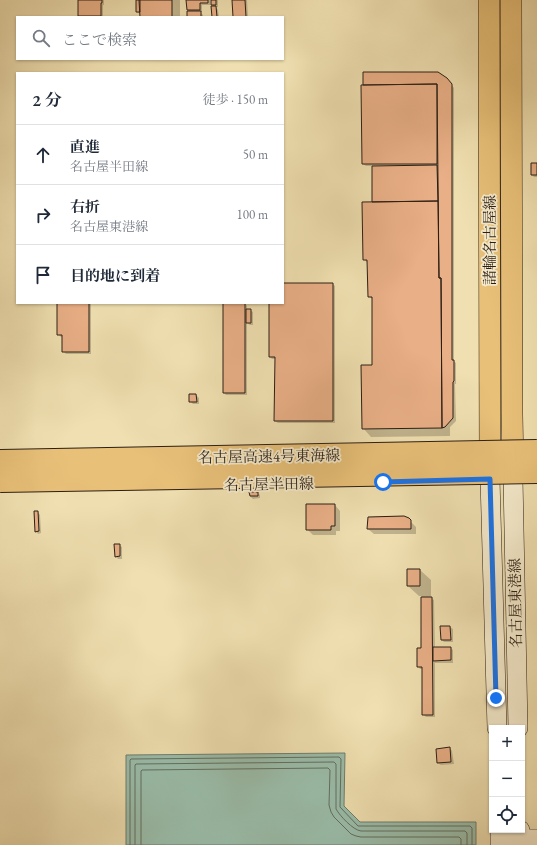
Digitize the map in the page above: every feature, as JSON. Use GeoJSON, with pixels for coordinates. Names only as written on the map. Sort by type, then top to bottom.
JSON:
{"type":"FeatureCollection","features":[{"type":"Feature","properties":{"kind":"highway"},"geometry":{"type":"LineString","coordinates":[[485,450],[537,446]]}},
{"type":"Feature","properties":{"kind":"highway","name":"名古屋高速4号東海線"},"geometry":{"type":"LineString","coordinates":[[0,461],[485,450],[537,451]]}},
{"type":"Feature","properties":{"kind":"highway","name":"名古屋高速4号東海線"},"geometry":{"type":"LineString","coordinates":[[0,481],[537,472]]}},
{"type":"Feature","properties":{"kind":"main road","name":"諸輪名古屋線"},"geometry":{"type":"LineString","coordinates":[[489,0],[485,450],[490,479]]}},
{"type":"Feature","properties":{"kind":"main road","name":"諸輪名古屋線"},"geometry":{"type":"LineString","coordinates":[[511,0],[513,479]]}},
{"type":"Feature","properties":{"kind":"main road"},"geometry":{"type":"LineString","coordinates":[[0,454],[485,450],[512,446],[537,446]]}},
{"type":"Feature","properties":{"kind":"main road","name":"名古屋半田線"},"geometry":{"type":"LineString","coordinates":[[0,490],[537,478]]}},
{"type":"Feature","properties":{"kind":"main road","name":"名古屋東港線"},"geometry":{"type":"LineString","coordinates":[[490,479],[497,725]]}},
{"type":"Feature","properties":{"kind":"main road","name":"名古屋東港線"},"geometry":{"type":"LineString","coordinates":[[513,479],[518,725]]}},
{"type":"Feature","properties":{"kind":"street"},"geometry":{"type":"LineString","coordinates":[[500,837],[524,838]]}},
{"type":"Feature","properties":{"kind":"water"},"geometry":{"type":"Polygon","coordinates":[[[345,753],[344,806],[360,822],[476,822],[476,845],[126,845],[126,755],[345,753]]]}},
{"type":"Feature","properties":{"kind":"building"},"geometry":{"type":"Polygon","coordinates":[[[78,0],[102,0],[101,16],[78,16],[78,0]]]}},
{"type":"Feature","properties":{"kind":"building"},"geometry":{"type":"Polygon","coordinates":[[[136,0],[140,0],[140,12],[136,12],[136,0]]]}},
{"type":"Feature","properties":{"kind":"building"},"geometry":{"type":"Polygon","coordinates":[[[139,0],[172,0],[172,16],[140,16],[139,0]]]}},
{"type":"Feature","properties":{"kind":"building"},"geometry":{"type":"Polygon","coordinates":[[[186,0],[208,0],[208,3],[200,3],[200,10],[187,10],[186,0]]]}},
{"type":"Feature","properties":{"kind":"building"},"geometry":{"type":"Polygon","coordinates":[[[211,0],[216,0],[216,5],[211,5],[211,0]]]}},
{"type":"Feature","properties":{"kind":"building"},"geometry":{"type":"Polygon","coordinates":[[[232,0],[245,0],[246,16],[233,16],[232,0]]]}},
{"type":"Feature","properties":{"kind":"building"},"geometry":{"type":"Polygon","coordinates":[[[211,6],[216,6],[217,16],[212,16],[211,6]]]}},
{"type":"Feature","properties":{"kind":"building"},"geometry":{"type":"Polygon","coordinates":[[[187,11],[201,11],[201,16],[187,16],[187,11]]]}},
{"type":"Feature","properties":{"kind":"building"},"geometry":{"type":"Polygon","coordinates":[[[363,72],[438,72],[447,78],[452,84],[453,418],[445,427],[442,428],[437,84],[363,85],[363,72]]]}},
{"type":"Feature","properties":{"kind":"building"},"geometry":{"type":"Polygon","coordinates":[[[437,84],[437,164],[362,164],[361,85],[437,84]]]}},
{"type":"Feature","properties":{"kind":"building"},"geometry":{"type":"Polygon","coordinates":[[[531,163],[537,163],[537,175],[531,175],[531,163]]]}},
{"type":"Feature","properties":{"kind":"building"},"geometry":{"type":"Polygon","coordinates":[[[437,165],[438,201],[372,202],[372,166],[437,165]]]}},
{"type":"Feature","properties":{"kind":"building"},"geometry":{"type":"Polygon","coordinates":[[[438,201],[439,278],[441,278],[442,428],[362,429],[361,365],[372,365],[372,297],[368,297],[367,260],[363,260],[362,202],[438,201]]]}},
{"type":"Feature","properties":{"kind":"building"},"geometry":{"type":"Polygon","coordinates":[[[284,283],[333,283],[333,421],[274,421],[275,357],[269,357],[269,304],[284,304],[284,283]]]}},
{"type":"Feature","properties":{"kind":"building"},"geometry":{"type":"Polygon","coordinates":[[[57,304],[89,304],[89,352],[62,352],[62,335],[57,335],[57,304]]]}},
{"type":"Feature","properties":{"kind":"building"},"geometry":{"type":"Polygon","coordinates":[[[223,304],[245,304],[245,393],[223,393],[223,304]]]}},
{"type":"Feature","properties":{"kind":"building"},"geometry":{"type":"Polygon","coordinates":[[[246,309],[251,309],[251,323],[246,323],[246,309]]]}},
{"type":"Feature","properties":{"kind":"building"},"geometry":{"type":"Polygon","coordinates":[[[189,394],[196,394],[197,402],[189,402],[189,394]]]}},
{"type":"Feature","properties":{"kind":"building"},"geometry":{"type":"Polygon","coordinates":[[[249,492],[258,492],[258,496],[250,496],[249,492]]]}},
{"type":"Feature","properties":{"kind":"building"},"geometry":{"type":"Polygon","coordinates":[[[306,504],[335,504],[335,526],[331,526],[331,530],[306,530],[306,504]]]}},
{"type":"Feature","properties":{"kind":"building"},"geometry":{"type":"Polygon","coordinates":[[[34,511],[38,511],[39,531],[35,532],[34,511]]]}},
{"type":"Feature","properties":{"kind":"building"},"geometry":{"type":"Polygon","coordinates":[[[404,516],[411,520],[411,529],[367,529],[368,517],[404,516]]]}},
{"type":"Feature","properties":{"kind":"building"},"geometry":{"type":"Polygon","coordinates":[[[114,544],[120,544],[120,556],[115,557],[114,544]]]}},
{"type":"Feature","properties":{"kind":"building"},"geometry":{"type":"Polygon","coordinates":[[[407,569],[420,569],[420,586],[407,586],[407,569]]]}},
{"type":"Feature","properties":{"kind":"building"},"geometry":{"type":"Polygon","coordinates":[[[421,597],[432,597],[433,715],[422,715],[422,667],[417,667],[417,648],[421,648],[421,597]]]}},
{"type":"Feature","properties":{"kind":"building"},"geometry":{"type":"Polygon","coordinates":[[[440,626],[450,626],[451,640],[441,640],[440,626]]]}},
{"type":"Feature","properties":{"kind":"building"},"geometry":{"type":"Polygon","coordinates":[[[433,647],[451,647],[451,660],[433,661],[433,647]]]}},
{"type":"Feature","properties":{"kind":"building"},"geometry":{"type":"Polygon","coordinates":[[[450,747],[451,762],[437,763],[436,749],[450,747]]]}},
{"type":"Feature","properties":{"kind":"route"},"geometry":{"type":"LineString","coordinates":[[383,482],[490,479],[496,698]]}}]}
